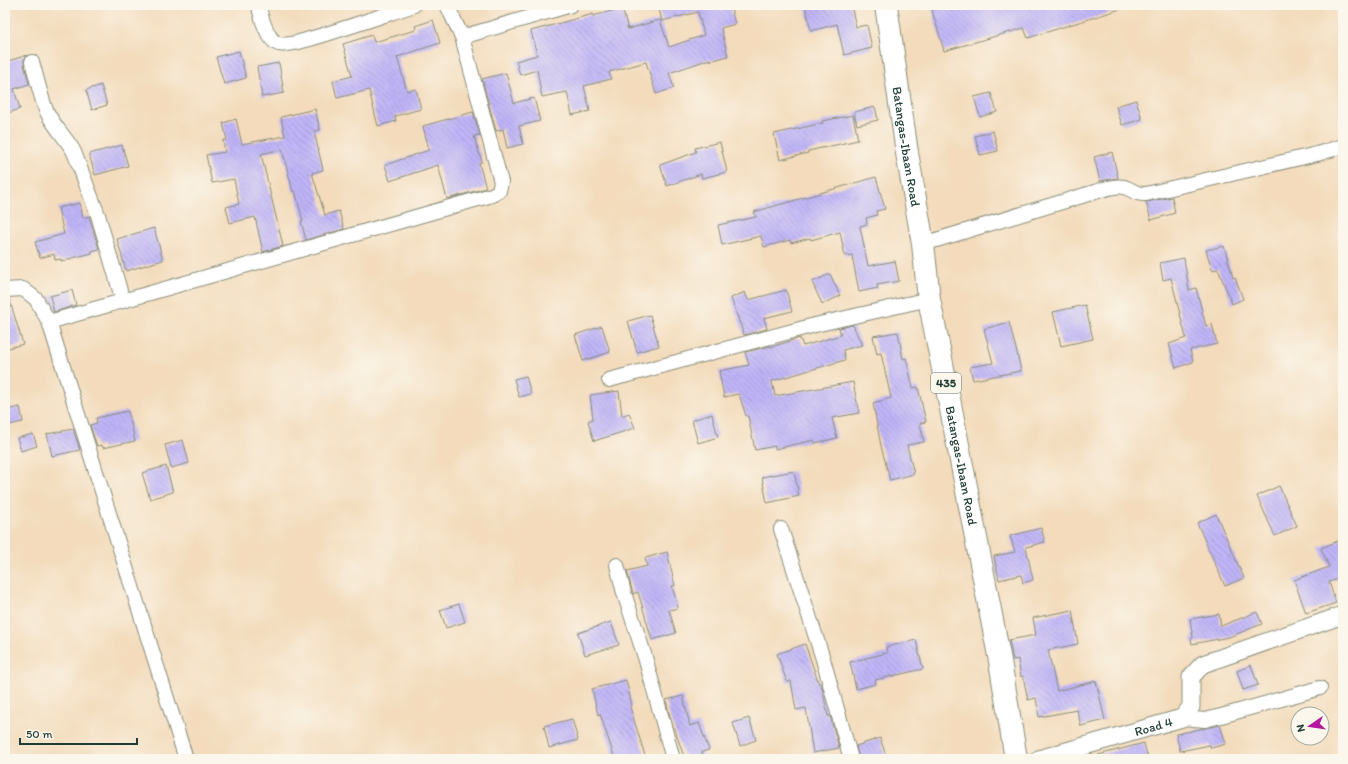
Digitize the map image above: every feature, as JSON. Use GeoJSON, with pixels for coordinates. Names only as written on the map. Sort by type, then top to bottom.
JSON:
{"type":"FeatureCollection","features":[{"type":"Feature","properties":{"kind":"main road","name":"Batangas-Ibaan Road"},"geometry":{"type":"LineString","coordinates":[[886,5],[907,153],[923,244],[929,299],[997,645],[1016,759]]}},
{"type":"Feature","properties":{"kind":"street"},"geometry":{"type":"LineString","coordinates":[[259,5],[260,13],[271,39],[279,44],[292,44],[320,36],[414,5]]}},
{"type":"Feature","properties":{"kind":"street"},"geometry":{"type":"LineString","coordinates":[[49,322],[397,223],[492,195],[499,191],[501,182],[462,38],[447,5]]}},
{"type":"Feature","properties":{"kind":"street"},"geometry":{"type":"LineString","coordinates":[[462,38],[571,5]]}},
{"type":"Feature","properties":{"kind":"street"},"geometry":{"type":"LineString","coordinates":[[32,62],[46,111],[70,143],[77,159],[98,215],[123,301]]}},
{"type":"Feature","properties":{"kind":"street"},"geometry":{"type":"LineString","coordinates":[[923,244],[1108,188],[1118,186],[1126,187],[1139,195],[1146,194],[1318,154],[1343,146]]}},
{"type":"Feature","properties":{"kind":"street"},"geometry":{"type":"LineString","coordinates":[[5,290],[23,289],[36,299],[49,322],[186,759]]}},
{"type":"Feature","properties":{"kind":"street"},"geometry":{"type":"LineString","coordinates":[[609,380],[815,325],[929,299]]}},
{"type":"Feature","properties":{"kind":"street"},"geometry":{"type":"LineString","coordinates":[[781,529],[823,659],[851,759]]}},
{"type":"Feature","properties":{"kind":"street"},"geometry":{"type":"LineString","coordinates":[[617,565],[624,593],[645,657],[672,759]]}},
{"type":"Feature","properties":{"kind":"street","name":"Road 4"},"geometry":{"type":"LineString","coordinates":[[1039,759],[1182,718],[1191,707],[1191,678],[1203,664],[1343,614]]}},
{"type":"Feature","properties":{"kind":"street"},"geometry":{"type":"LineString","coordinates":[[1182,718],[1204,720],[1320,688]]}},
{"type":"Feature","properties":{"kind":"building"},"geometry":{"type":"Polygon","coordinates":[[[658,5],[707,5],[708,8],[718,5],[730,5],[735,24],[721,28],[728,56],[710,61],[710,59],[669,73],[674,88],[656,94],[646,62],[609,72],[611,79],[584,86],[590,111],[572,115],[567,92],[542,97],[537,70],[520,75],[516,61],[537,55],[531,31],[593,14],[593,16],[622,8],[628,29],[660,20],[669,47],[704,35],[698,12],[662,21],[658,5]]]}},
{"type":"Feature","properties":{"kind":"building"},"geometry":{"type":"Polygon","coordinates":[[[805,5],[851,5],[856,27],[867,25],[872,48],[844,55],[837,24],[811,31],[805,5]]]}},
{"type":"Feature","properties":{"kind":"building"},"geometry":{"type":"Polygon","coordinates":[[[949,5],[1124,5],[1124,8],[1028,38],[1024,28],[944,51],[932,10],[949,5]]]}},
{"type":"Feature","properties":{"kind":"building"},"geometry":{"type":"Polygon","coordinates":[[[433,20],[440,43],[397,57],[407,91],[416,89],[421,109],[395,116],[396,121],[378,126],[369,90],[337,98],[333,81],[352,76],[343,44],[372,35],[374,42],[416,30],[415,26],[433,20]]]}},
{"type":"Feature","properties":{"kind":"building"},"geometry":{"type":"Polygon","coordinates":[[[239,51],[246,78],[224,84],[216,57],[239,51]]]}},
{"type":"Feature","properties":{"kind":"building"},"geometry":{"type":"Polygon","coordinates":[[[27,55],[24,60],[24,64],[29,84],[14,89],[20,109],[5,114],[5,62],[27,55]]]}},
{"type":"Feature","properties":{"kind":"building"},"geometry":{"type":"Polygon","coordinates":[[[279,63],[284,93],[262,97],[257,67],[279,63]]]}},
{"type":"Feature","properties":{"kind":"building"},"geometry":{"type":"Polygon","coordinates":[[[506,73],[514,103],[534,98],[540,121],[519,126],[523,144],[507,148],[503,129],[496,131],[482,79],[506,73]]]}},
{"type":"Feature","properties":{"kind":"building"},"geometry":{"type":"Polygon","coordinates":[[[101,85],[107,105],[92,110],[86,90],[101,85]]]}},
{"type":"Feature","properties":{"kind":"building"},"geometry":{"type":"Polygon","coordinates":[[[991,93],[997,112],[980,117],[974,97],[991,93]]]}},
{"type":"Feature","properties":{"kind":"building"},"geometry":{"type":"Polygon","coordinates":[[[1136,100],[1142,119],[1122,125],[1116,106],[1136,100]]]}},
{"type":"Feature","properties":{"kind":"building"},"geometry":{"type":"Polygon","coordinates":[[[875,107],[878,120],[857,125],[854,112],[875,107]]]}},
{"type":"Feature","properties":{"kind":"building"},"geometry":{"type":"Polygon","coordinates":[[[315,109],[320,130],[314,131],[323,170],[312,173],[325,215],[339,211],[344,229],[306,240],[301,221],[303,221],[295,191],[293,192],[282,149],[261,154],[283,246],[263,252],[255,217],[230,223],[226,207],[239,204],[234,179],[212,183],[206,155],[225,152],[223,140],[227,140],[223,123],[236,119],[242,144],[285,136],[281,117],[315,109]]]}},
{"type":"Feature","properties":{"kind":"building"},"geometry":{"type":"Polygon","coordinates":[[[473,112],[480,135],[474,136],[482,162],[479,163],[486,188],[447,199],[438,165],[390,181],[385,165],[429,150],[423,126],[473,112]]]}},
{"type":"Feature","properties":{"kind":"building"},"geometry":{"type":"Polygon","coordinates":[[[853,115],[858,140],[808,151],[808,153],[780,160],[774,134],[823,123],[822,121],[853,115]]]}},
{"type":"Feature","properties":{"kind":"building"},"geometry":{"type":"Polygon","coordinates":[[[993,131],[998,151],[980,155],[975,136],[993,131]]]}},
{"type":"Feature","properties":{"kind":"building"},"geometry":{"type":"Polygon","coordinates":[[[720,142],[727,172],[702,178],[701,174],[667,186],[660,165],[696,152],[695,148],[720,142]]]}},
{"type":"Feature","properties":{"kind":"building"},"geometry":{"type":"Polygon","coordinates":[[[122,145],[128,166],[95,175],[89,154],[122,145]]]}},
{"type":"Feature","properties":{"kind":"building"},"geometry":{"type":"Polygon","coordinates":[[[1112,152],[1118,178],[1100,181],[1094,157],[1112,152]]]}},
{"type":"Feature","properties":{"kind":"building"},"geometry":{"type":"Polygon","coordinates":[[[876,177],[885,209],[876,211],[877,215],[866,218],[867,224],[860,226],[868,266],[895,261],[899,281],[877,285],[878,288],[859,292],[852,255],[845,256],[840,232],[811,240],[810,238],[791,243],[790,240],[764,247],[761,236],[722,245],[718,225],[756,217],[754,212],[876,177]]]}},
{"type":"Feature","properties":{"kind":"building"},"geometry":{"type":"Polygon","coordinates":[[[1172,197],[1175,213],[1151,220],[1146,202],[1172,197]]]}},
{"type":"Feature","properties":{"kind":"building"},"geometry":{"type":"Polygon","coordinates":[[[80,203],[83,218],[89,216],[99,249],[92,251],[92,253],[61,261],[61,259],[55,260],[54,254],[40,258],[35,242],[64,234],[58,208],[80,203]]]}},
{"type":"Feature","properties":{"kind":"building"},"geometry":{"type":"Polygon","coordinates":[[[154,228],[163,260],[126,271],[117,239],[154,228]]]}},
{"type":"Feature","properties":{"kind":"building"},"geometry":{"type":"Polygon","coordinates":[[[1224,246],[1233,278],[1235,277],[1243,299],[1232,304],[1218,269],[1212,270],[1206,250],[1224,246]]]}},
{"type":"Feature","properties":{"kind":"building"},"geometry":{"type":"Polygon","coordinates":[[[1184,258],[1189,290],[1196,288],[1206,326],[1212,324],[1217,344],[1190,350],[1193,362],[1176,368],[1169,344],[1186,338],[1171,278],[1163,280],[1160,263],[1184,258]]]}},
{"type":"Feature","properties":{"kind":"building"},"geometry":{"type":"Polygon","coordinates":[[[830,274],[840,296],[822,304],[812,282],[830,274]]]}},
{"type":"Feature","properties":{"kind":"building"},"geometry":{"type":"Polygon","coordinates":[[[72,290],[76,305],[54,312],[50,296],[72,290]]]}},
{"type":"Feature","properties":{"kind":"building"},"geometry":{"type":"Polygon","coordinates":[[[786,290],[792,311],[764,318],[767,329],[744,335],[731,298],[745,292],[748,300],[786,290]]]}},
{"type":"Feature","properties":{"kind":"building"},"geometry":{"type":"Polygon","coordinates":[[[5,298],[9,298],[23,344],[5,349],[5,298]]]}},
{"type":"Feature","properties":{"kind":"building"},"geometry":{"type":"Polygon","coordinates":[[[1085,305],[1093,339],[1061,346],[1053,312],[1085,305]]]}},
{"type":"Feature","properties":{"kind":"building"},"geometry":{"type":"Polygon","coordinates":[[[650,315],[659,346],[637,352],[628,321],[650,315]]]}},
{"type":"Feature","properties":{"kind":"building"},"geometry":{"type":"Polygon","coordinates":[[[1009,322],[1021,371],[973,380],[970,367],[993,363],[984,329],[1009,322]]]}},
{"type":"Feature","properties":{"kind":"building"},"geometry":{"type":"Polygon","coordinates":[[[853,325],[862,345],[843,350],[845,360],[772,381],[775,396],[853,382],[859,413],[832,418],[837,438],[815,443],[814,440],[775,449],[775,446],[755,450],[748,416],[746,416],[739,394],[724,397],[719,371],[749,365],[745,352],[771,347],[800,338],[803,346],[841,335],[839,328],[853,325]]]}},
{"type":"Feature","properties":{"kind":"building"},"geometry":{"type":"Polygon","coordinates":[[[602,326],[610,352],[583,361],[575,335],[602,326]]]}},
{"type":"Feature","properties":{"kind":"building"},"geometry":{"type":"Polygon","coordinates":[[[898,332],[903,359],[906,358],[913,388],[918,387],[926,422],[920,423],[924,442],[907,445],[914,474],[890,480],[881,446],[873,403],[891,398],[881,353],[877,354],[873,336],[898,332]]]}},
{"type":"Feature","properties":{"kind":"building"},"geometry":{"type":"Polygon","coordinates":[[[526,376],[531,394],[519,397],[514,379],[526,376]]]}},
{"type":"Feature","properties":{"kind":"building"},"geometry":{"type":"Polygon","coordinates":[[[619,391],[622,416],[629,413],[635,428],[594,441],[588,421],[593,419],[590,395],[619,391]]]}},
{"type":"Feature","properties":{"kind":"building"},"geometry":{"type":"Polygon","coordinates":[[[20,407],[23,422],[9,425],[5,410],[20,407]]]}},
{"type":"Feature","properties":{"kind":"building"},"geometry":{"type":"Polygon","coordinates":[[[128,411],[135,441],[103,448],[102,445],[97,446],[90,425],[97,423],[96,418],[128,411]]]}},
{"type":"Feature","properties":{"kind":"building"},"geometry":{"type":"Polygon","coordinates":[[[712,414],[718,437],[698,443],[692,420],[712,414]]]}},
{"type":"Feature","properties":{"kind":"building"},"geometry":{"type":"Polygon","coordinates":[[[73,429],[80,450],[52,456],[47,434],[73,429]]]}},
{"type":"Feature","properties":{"kind":"building"},"geometry":{"type":"Polygon","coordinates":[[[33,434],[37,446],[21,451],[17,438],[33,434]]]}},
{"type":"Feature","properties":{"kind":"building"},"geometry":{"type":"Polygon","coordinates":[[[183,440],[189,463],[171,468],[165,445],[183,440]]]}},
{"type":"Feature","properties":{"kind":"building"},"geometry":{"type":"Polygon","coordinates":[[[166,466],[173,492],[150,499],[142,473],[166,466]]]}},
{"type":"Feature","properties":{"kind":"building"},"geometry":{"type":"Polygon","coordinates":[[[794,471],[799,496],[767,503],[762,477],[794,471]]]}},
{"type":"Feature","properties":{"kind":"building"},"geometry":{"type":"Polygon","coordinates":[[[1279,486],[1297,526],[1275,536],[1257,496],[1279,486]]]}},
{"type":"Feature","properties":{"kind":"building"},"geometry":{"type":"Polygon","coordinates":[[[1216,514],[1244,578],[1225,586],[1197,523],[1216,514]]]}},
{"type":"Feature","properties":{"kind":"building"},"geometry":{"type":"Polygon","coordinates":[[[1041,528],[1045,542],[1026,547],[1033,580],[1023,583],[1021,575],[999,580],[994,556],[1015,552],[1010,536],[1041,528]]]}},
{"type":"Feature","properties":{"kind":"building"},"geometry":{"type":"Polygon","coordinates":[[[1343,539],[1343,577],[1329,582],[1336,603],[1306,613],[1294,580],[1329,567],[1321,548],[1343,539]]]}},
{"type":"Feature","properties":{"kind":"building"},"geometry":{"type":"Polygon","coordinates":[[[667,552],[675,586],[672,586],[678,608],[669,610],[676,633],[652,640],[638,592],[633,594],[627,571],[647,566],[645,558],[667,552]]]}},
{"type":"Feature","properties":{"kind":"building"},"geometry":{"type":"Polygon","coordinates":[[[459,604],[465,622],[446,628],[440,610],[459,604]]]}},
{"type":"Feature","properties":{"kind":"building"},"geometry":{"type":"Polygon","coordinates":[[[1072,610],[1078,644],[1048,650],[1057,691],[1096,681],[1105,720],[1081,726],[1077,710],[1039,717],[1036,698],[1028,700],[1023,676],[1021,677],[1018,659],[1013,660],[1009,640],[1036,635],[1033,618],[1072,610]]]}},
{"type":"Feature","properties":{"kind":"building"},"geometry":{"type":"Polygon","coordinates":[[[1257,612],[1262,624],[1229,637],[1192,644],[1191,639],[1193,638],[1190,619],[1219,614],[1221,626],[1257,612]]]}},
{"type":"Feature","properties":{"kind":"building"},"geometry":{"type":"Polygon","coordinates":[[[611,622],[619,645],[585,655],[578,633],[611,622]]]}},
{"type":"Feature","properties":{"kind":"building"},"geometry":{"type":"Polygon","coordinates":[[[916,640],[923,669],[875,680],[876,684],[856,689],[850,662],[887,653],[886,647],[916,640]]]}},
{"type":"Feature","properties":{"kind":"building"},"geometry":{"type":"Polygon","coordinates":[[[805,644],[819,684],[821,683],[828,716],[830,716],[839,748],[813,753],[806,708],[796,710],[791,681],[787,682],[777,654],[805,644]]]}},
{"type":"Feature","properties":{"kind":"building"},"geometry":{"type":"Polygon","coordinates":[[[1251,665],[1258,685],[1243,690],[1237,671],[1251,665]]]}},
{"type":"Feature","properties":{"kind":"building"},"geometry":{"type":"Polygon","coordinates":[[[626,680],[632,706],[630,707],[646,759],[615,759],[600,714],[598,715],[592,689],[626,680]]]}},
{"type":"Feature","properties":{"kind":"building"},"geometry":{"type":"Polygon","coordinates":[[[683,696],[690,726],[699,723],[709,750],[702,752],[704,759],[685,759],[670,717],[666,700],[683,696]]]}},
{"type":"Feature","properties":{"kind":"building"},"geometry":{"type":"Polygon","coordinates":[[[749,718],[756,740],[740,746],[733,723],[749,718]]]}},
{"type":"Feature","properties":{"kind":"building"},"geometry":{"type":"Polygon","coordinates":[[[572,719],[578,740],[549,748],[544,726],[572,719]]]}},
{"type":"Feature","properties":{"kind":"building"},"geometry":{"type":"Polygon","coordinates":[[[1220,725],[1226,744],[1211,748],[1210,745],[1180,751],[1176,734],[1220,725]]]}},
{"type":"Feature","properties":{"kind":"building"},"geometry":{"type":"Polygon","coordinates":[[[880,738],[887,759],[859,759],[856,746],[880,738]]]}},
{"type":"Feature","properties":{"kind":"building"},"geometry":{"type":"Polygon","coordinates":[[[1144,743],[1148,759],[1099,759],[1098,755],[1144,743]]]}}]}
